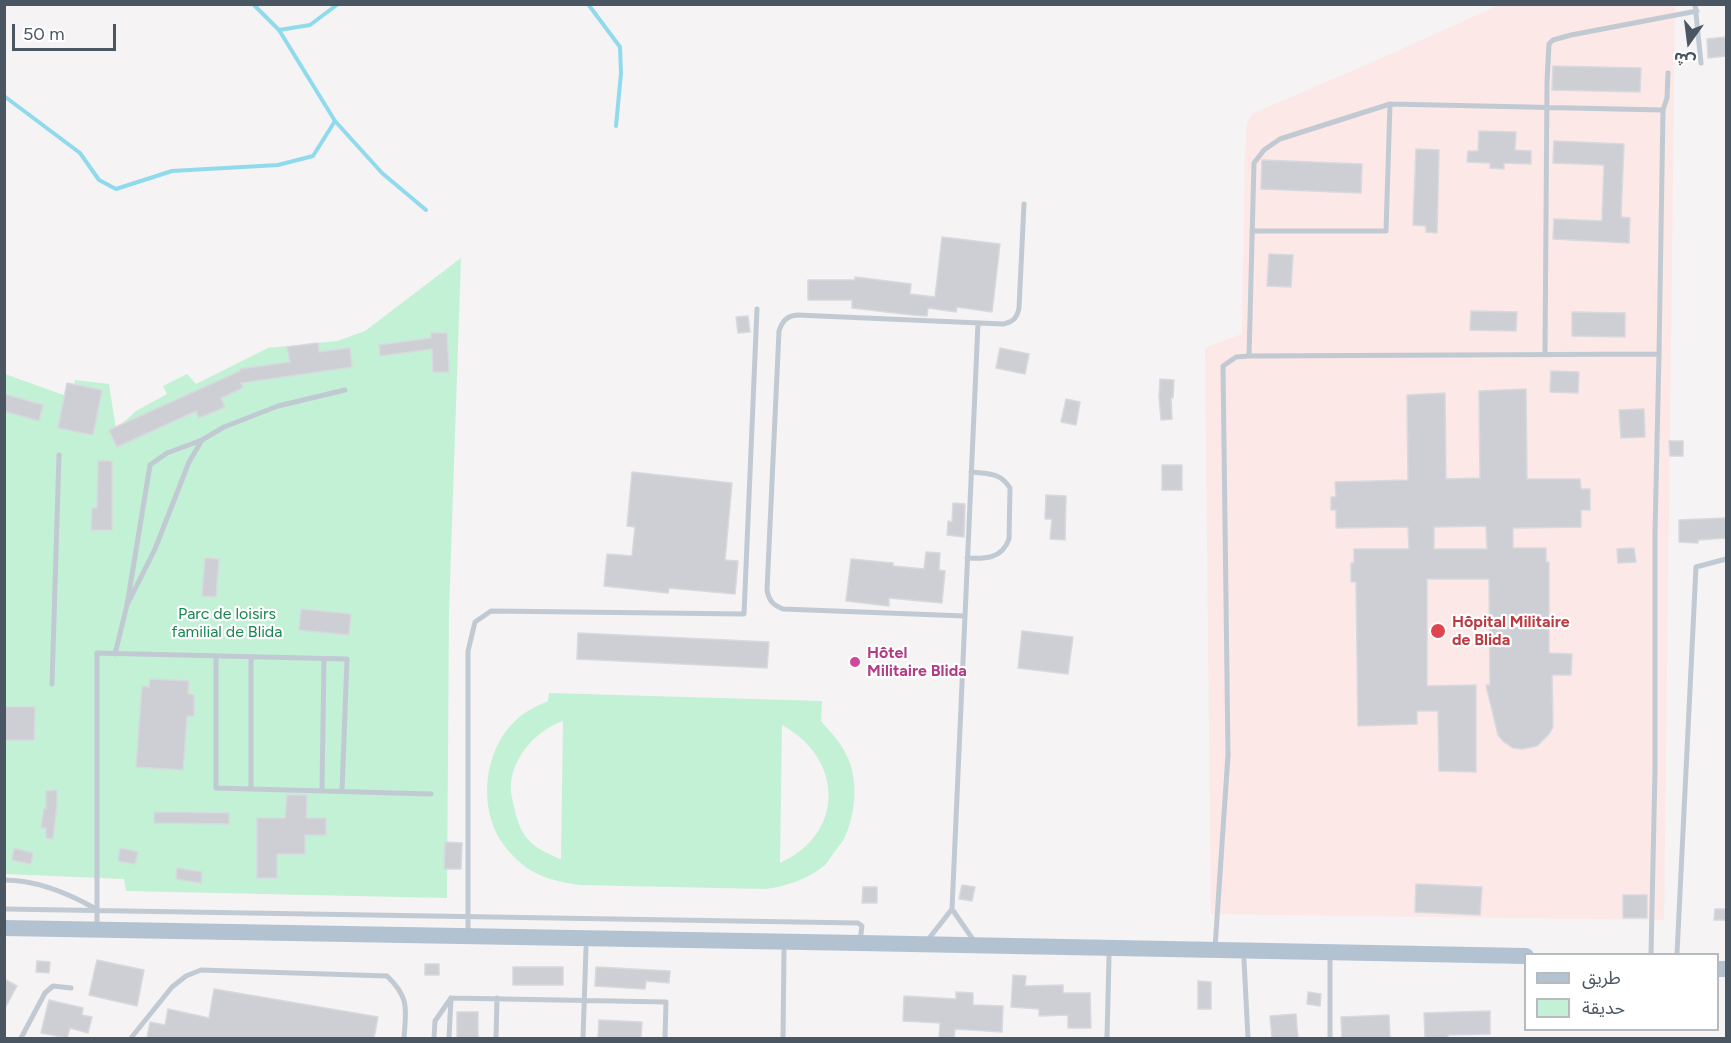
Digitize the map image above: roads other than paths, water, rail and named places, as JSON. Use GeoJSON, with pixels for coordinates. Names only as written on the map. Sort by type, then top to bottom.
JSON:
{"type":"FeatureCollection","features":[{"type":"Feature","properties":{"kind":"main road"},"geometry":{"type":"LineString","coordinates":[[4,928],[1524,956]]}},
{"type":"Feature","properties":{"kind":"main road"},"geometry":{"type":"LineString","coordinates":[[4,937],[1524,965]]}},
{"type":"Feature","properties":{"kind":"lane"},"geometry":{"type":"LineString","coordinates":[[1545,355],[1546,108],[1549,44],[1553,40],[1571,35],[1696,8],[1701,63]]}},
{"type":"Feature","properties":{"kind":"lane"},"geometry":{"type":"LineString","coordinates":[[1651,953],[1655,770],[1655,532],[1664,110],[1668,73]]}},
{"type":"Feature","properties":{"kind":"lane"},"geometry":{"type":"LineString","coordinates":[[1252,231],[1386,231],[1390,104]]}},
{"type":"Feature","properties":{"kind":"lane"},"geometry":{"type":"LineString","coordinates":[[1249,356],[1254,163],[1264,150],[1280,139],[1390,104],[1664,110]]}},
{"type":"Feature","properties":{"kind":"lane"},"geometry":{"type":"LineString","coordinates":[[965,616],[795,609],[777,607],[771,603],[768,597],[769,536],[779,332],[785,319],[791,315],[1003,324],[1013,320],[1019,308],[1024,204]]}},
{"type":"Feature","properties":{"kind":"lane"},"geometry":{"type":"LineString","coordinates":[[468,936],[468,651],[475,622],[491,610],[744,614],[757,309]]}},
{"type":"Feature","properties":{"kind":"lane"},"geometry":{"type":"LineString","coordinates":[[925,944],[952,909],[978,323]]}},
{"type":"Feature","properties":{"kind":"lane"},"geometry":{"type":"LineString","coordinates":[[1215,950],[1228,755],[1223,366],[1236,357],[1249,356],[1659,354]]}},
{"type":"Feature","properties":{"kind":"lane"},"geometry":{"type":"LineString","coordinates":[[115,654],[127,605],[150,465],[167,453],[278,406],[345,390]]}},
{"type":"Feature","properties":{"kind":"lane"},"geometry":{"type":"LineString","coordinates":[[127,605],[155,549],[189,462],[202,440]]}},
{"type":"Feature","properties":{"kind":"lane"},"geometry":{"type":"LineString","coordinates":[[52,684],[59,455]]}},
{"type":"Feature","properties":{"kind":"lane"},"geometry":{"type":"LineString","coordinates":[[967,558],[982,559],[998,555],[1007,547],[1009,539],[1010,488],[999,476],[971,472]]}},
{"type":"Feature","properties":{"kind":"lane"},"geometry":{"type":"LineString","coordinates":[[1677,953],[1696,567],[1726,560]]}},
{"type":"Feature","properties":{"kind":"lane"},"geometry":{"type":"LineString","coordinates":[[97,930],[97,653],[347,659],[342,790]]}},
{"type":"Feature","properties":{"kind":"lane"},"geometry":{"type":"LineString","coordinates":[[216,656],[216,788],[431,794]]}},
{"type":"Feature","properties":{"kind":"lane"},"geometry":{"type":"LineString","coordinates":[[251,657],[251,789]]}},
{"type":"Feature","properties":{"kind":"lane"},"geometry":{"type":"LineString","coordinates":[[322,790],[324,659]]}},
{"type":"Feature","properties":{"kind":"lane"},"geometry":{"type":"LineString","coordinates":[[4,880],[33,883],[52,889],[78,899],[97,910]]}},
{"type":"Feature","properties":{"kind":"lane"},"geometry":{"type":"LineString","coordinates":[[4,909],[858,923],[862,926],[860,943]]}},
{"type":"Feature","properties":{"kind":"lane"},"geometry":{"type":"LineString","coordinates":[[952,909],[976,946]]}},
{"type":"Feature","properties":{"kind":"lane"},"geometry":{"type":"LineString","coordinates":[[583,1038],[586,948]]}},
{"type":"Feature","properties":{"kind":"lane"},"geometry":{"type":"LineString","coordinates":[[783,1038],[784,951]]}},
{"type":"Feature","properties":{"kind":"lane"},"geometry":{"type":"LineString","coordinates":[[1107,1038],[1109,957]]}},
{"type":"Feature","properties":{"kind":"lane"},"geometry":{"type":"LineString","coordinates":[[1244,960],[1248,1038]]}},
{"type":"Feature","properties":{"kind":"lane"},"geometry":{"type":"LineString","coordinates":[[1330,961],[1330,1038]]}},
{"type":"Feature","properties":{"kind":"lane"},"geometry":{"type":"LineString","coordinates":[[131,1038],[172,987],[186,976],[201,970],[387,976],[399,988],[406,1005],[404,1038]]}},
{"type":"Feature","properties":{"kind":"lane"},"geometry":{"type":"LineString","coordinates":[[21,1038],[45,993],[53,986],[71,988]]}},
{"type":"Feature","properties":{"kind":"lane"},"geometry":{"type":"LineString","coordinates":[[451,998],[666,1002],[664,1038]]}},
{"type":"Feature","properties":{"kind":"lane"},"geometry":{"type":"LineString","coordinates":[[434,1038],[435,1020],[451,998]]}},
{"type":"Feature","properties":{"kind":"lane"},"geometry":{"type":"LineString","coordinates":[[449,1038],[451,998]]}},
{"type":"Feature","properties":{"kind":"lane"},"geometry":{"type":"LineString","coordinates":[[496,1038],[497,998]]}},
{"type":"Feature","properties":{"kind":"waterway"},"geometry":{"type":"LineString","coordinates":[[253,4],[279,30],[335,121],[382,173],[426,210]]}},
{"type":"Feature","properties":{"kind":"waterway"},"geometry":{"type":"LineString","coordinates":[[279,30],[310,25],[338,4]]}},
{"type":"Feature","properties":{"kind":"waterway"},"geometry":{"type":"LineString","coordinates":[[588,4],[620,47],[621,73],[616,126]]}},
{"type":"Feature","properties":{"kind":"waterway"},"geometry":{"type":"LineString","coordinates":[[4,96],[80,153],[99,180],[116,189],[172,171],[278,165],[313,156],[335,121]]}},
{"type":"Feature","properties":{"kind":"place","name":"Hôpital Militaire de Blida"},"geometry":{"type":"Point","coordinates":[1438,631]}},
{"type":"Feature","properties":{"kind":"place","name":"Hôtel Militaire Blida"},"geometry":{"type":"Point","coordinates":[855,662]}},
{"type":"Feature","properties":{"kind":"park label","name":"Parc de loisirs familial de Blida"},"geometry":{"type":"Point","coordinates":[227,623]}}]}
